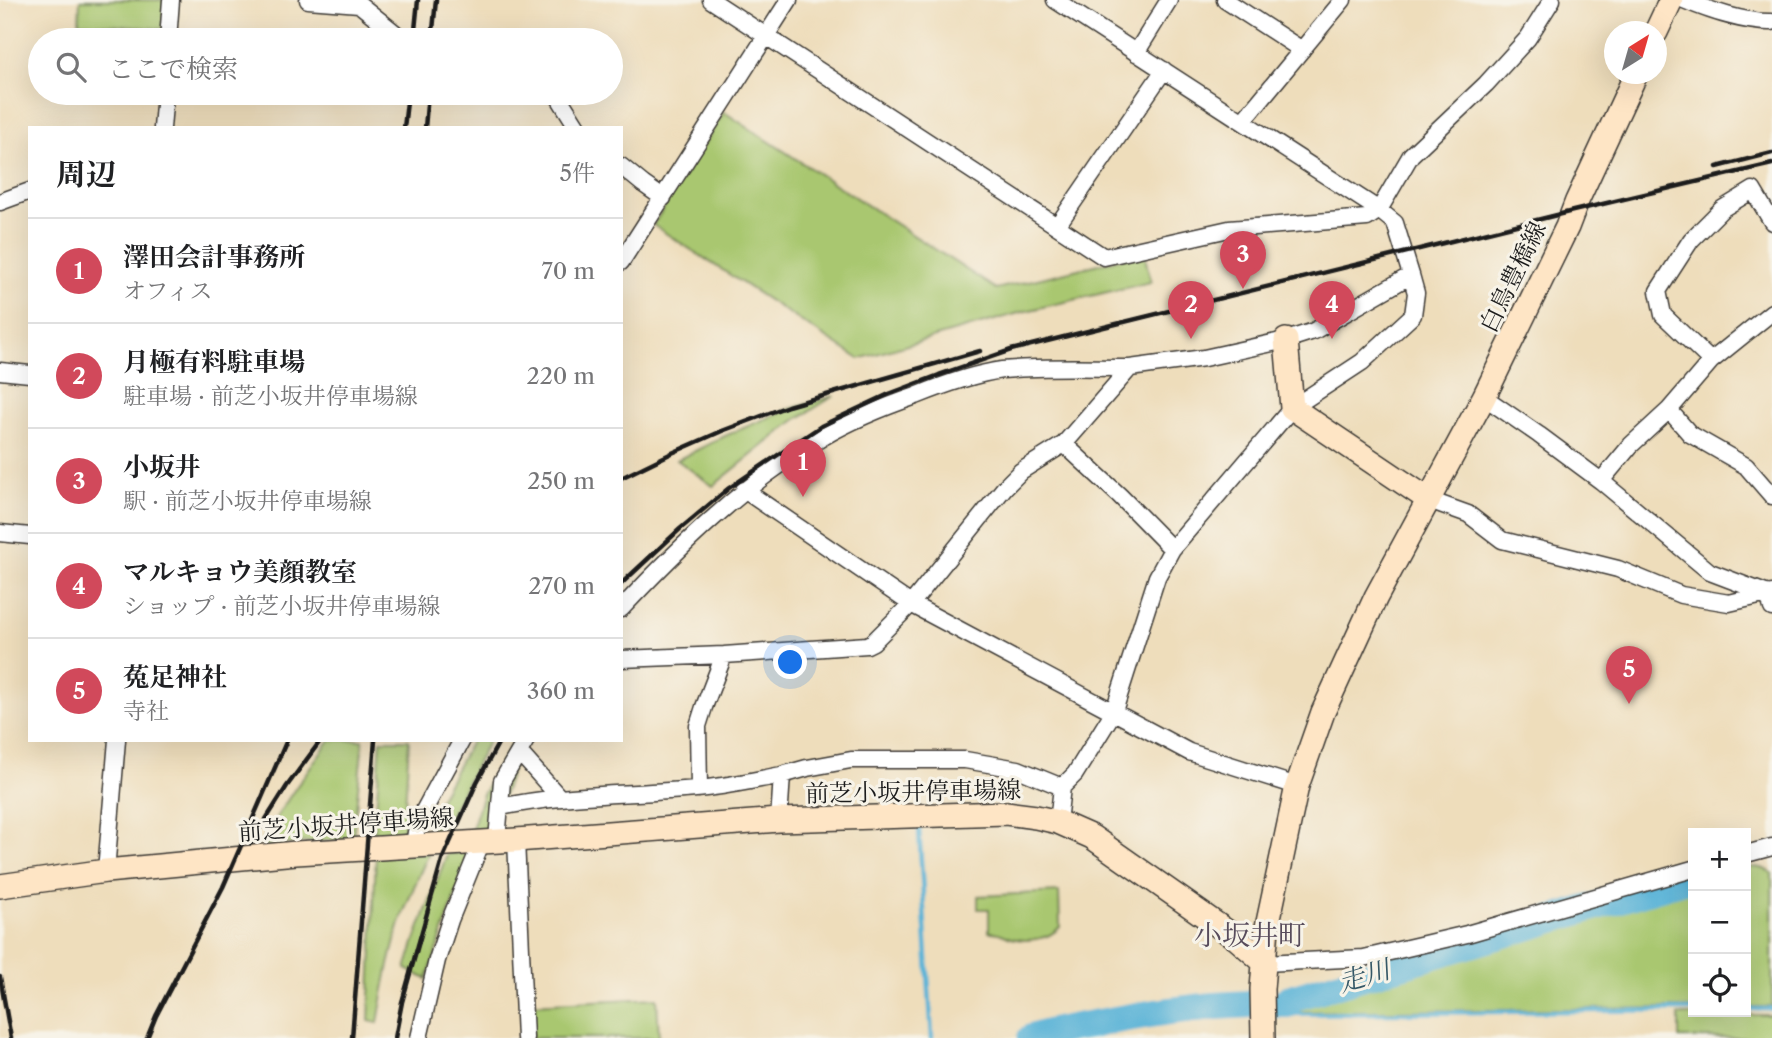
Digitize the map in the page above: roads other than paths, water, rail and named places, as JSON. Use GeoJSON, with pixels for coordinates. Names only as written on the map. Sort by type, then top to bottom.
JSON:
{"type":"FeatureCollection","features":[{"type":"Feature","properties":{"kind":"main road"},"geometry":{"type":"LineString","coordinates":[[1661,21],[1671,0]]}},
{"type":"Feature","properties":{"kind":"main road","name":"白鳥豊橋線"},"geometry":{"type":"LineString","coordinates":[[1429,500],[1567,228],[1631,84]]}},
{"type":"Feature","properties":{"kind":"main road"},"geometry":{"type":"LineString","coordinates":[[1263,1038],[1262,989],[1267,927],[1297,786],[1323,712],[1344,666],[1376,597],[1429,500],[1292,408],[1286,340]]}},
{"type":"Feature","properties":{"kind":"main road","name":"前芝小坂井停車場線"},"geometry":{"type":"LineString","coordinates":[[0,886],[106,871],[296,853],[779,820],[1006,813],[1058,822],[1092,836],[1236,938],[1265,963]]}},
{"type":"Feature","properties":{"kind":"street"},"geometry":{"type":"LineString","coordinates":[[169,28],[171,0]]}},
{"type":"Feature","properties":{"kind":"street"},"geometry":{"type":"LineString","coordinates":[[308,0],[359,4],[388,28]]}},
{"type":"Feature","properties":{"kind":"street"},"geometry":{"type":"LineString","coordinates":[[710,0],[1104,257],[1229,229],[1367,218],[1379,210],[1411,155],[1486,84],[1528,37],[1552,0]]}},
{"type":"Feature","properties":{"kind":"street"},"geometry":{"type":"LineString","coordinates":[[623,259],[789,0]]}},
{"type":"Feature","properties":{"kind":"street"},"geometry":{"type":"LineString","coordinates":[[1055,0],[1379,210],[1395,223],[1416,293],[1413,314],[1362,362],[1292,408],[1172,549],[1157,577],[1114,711],[1075,774],[1062,787],[1058,822]]}},
{"type":"Feature","properties":{"kind":"street"},"geometry":{"type":"LineString","coordinates":[[1136,52],[1169,0]]}},
{"type":"Feature","properties":{"kind":"street"},"geometry":{"type":"LineString","coordinates":[[1225,0],[1302,50]]}},
{"type":"Feature","properties":{"kind":"street"},"geometry":{"type":"LineString","coordinates":[[1243,121],[1343,0]]}},
{"type":"Feature","properties":{"kind":"street"},"geometry":{"type":"LineString","coordinates":[[1684,0],[1706,10],[1772,22]]}},
{"type":"Feature","properties":{"kind":"street"},"geometry":{"type":"LineString","coordinates":[[1057,226],[1164,70]]}},
{"type":"Feature","properties":{"kind":"street"},"geometry":{"type":"LineString","coordinates":[[162,126],[164,105]]}},
{"type":"Feature","properties":{"kind":"street"},"geometry":{"type":"LineString","coordinates":[[564,105],[577,126]]}},
{"type":"Feature","properties":{"kind":"street"},"geometry":{"type":"LineString","coordinates":[[623,168],[663,198]]}},
{"type":"Feature","properties":{"kind":"street"},"geometry":{"type":"LineString","coordinates":[[1711,361],[1663,314],[1658,291],[1691,240],[1722,209],[1752,190],[1772,222]]}},
{"type":"Feature","properties":{"kind":"street"},"geometry":{"type":"LineString","coordinates":[[0,202],[28,192]]}},
{"type":"Feature","properties":{"kind":"street"},"geometry":{"type":"LineString","coordinates":[[623,607],[695,533],[744,491],[780,464],[825,436],[880,409],[949,383],[1000,370],[1130,368],[1204,358],[1286,340],[1314,331],[1411,275]]}},
{"type":"Feature","properties":{"kind":"street"},"geometry":{"type":"LineString","coordinates":[[1601,481],[1631,445],[1669,410],[1711,361],[1772,312]]}},
{"type":"Feature","properties":{"kind":"street"},"geometry":{"type":"LineString","coordinates":[[623,659],[724,655],[867,645],[873,642],[911,604],[1005,487],[1021,471],[1064,444],[1130,368]]}},
{"type":"Feature","properties":{"kind":"street"},"geometry":{"type":"LineString","coordinates":[[0,371],[28,374]]}},
{"type":"Feature","properties":{"kind":"street"},"geometry":{"type":"LineString","coordinates":[[1483,397],[1601,481],[1710,572],[1771,598]]}},
{"type":"Feature","properties":{"kind":"street"},"geometry":{"type":"LineString","coordinates":[[1669,410],[1690,434],[1746,466],[1772,496]]}},
{"type":"Feature","properties":{"kind":"street"},"geometry":{"type":"LineString","coordinates":[[1064,444],[1172,549]]}},
{"type":"Feature","properties":{"kind":"street"},"geometry":{"type":"LineString","coordinates":[[744,491],[911,604],[1189,752],[1297,786]]}},
{"type":"Feature","properties":{"kind":"street"},"geometry":{"type":"LineString","coordinates":[[1429,500],[1468,514],[1502,540],[1618,569],[1681,595],[1729,603],[1771,598]]}},
{"type":"Feature","properties":{"kind":"street"},"geometry":{"type":"LineString","coordinates":[[0,533],[28,537]]}},
{"type":"Feature","properties":{"kind":"street"},"geometry":{"type":"LineString","coordinates":[[699,789],[698,726],[724,655]]}},
{"type":"Feature","properties":{"kind":"street"},"geometry":{"type":"LineString","coordinates":[[106,871],[117,742]]}},
{"type":"Feature","properties":{"kind":"street"},"geometry":{"type":"LineString","coordinates":[[414,845],[421,816],[461,742]]}},
{"type":"Feature","properties":{"kind":"street"},"geometry":{"type":"LineString","coordinates":[[525,1038],[498,840],[502,781],[522,746],[560,798]]}},
{"type":"Feature","properties":{"kind":"street"},"geometry":{"type":"LineString","coordinates":[[501,807],[560,798],[699,789],[851,760],[965,760],[1018,769],[1062,787]]}},
{"type":"Feature","properties":{"kind":"street"},"geometry":{"type":"LineString","coordinates":[[779,820],[782,775]]}},
{"type":"Feature","properties":{"kind":"street"},"geometry":{"type":"LineString","coordinates":[[419,1038],[437,960],[450,920],[498,840]]}},
{"type":"Feature","properties":{"kind":"street"},"geometry":{"type":"LineString","coordinates":[[1751,853],[1771,848]]}},
{"type":"Feature","properties":{"kind":"street"},"geometry":{"type":"LineString","coordinates":[[1265,963],[1364,958],[1467,934],[1688,870]]}},
{"type":"Feature","properties":{"kind":"waterway"},"geometry":{"type":"LineString","coordinates":[[919,829],[932,1038]]}},
{"type":"Feature","properties":{"kind":"waterway","name":"走川"},"geometry":{"type":"LineString","coordinates":[[1031,1038],[1068,1028],[1173,1011],[1242,1004],[1288,1004],[1288,999],[1688,879]]}},
{"type":"Feature","properties":{"kind":"waterway","name":"走川"},"geometry":{"type":"LineString","coordinates":[[1247,1002],[1256,1006]]}},
{"type":"Feature","properties":{"kind":"waterway"},"geometry":{"type":"LineString","coordinates":[[1751,1009],[1772,1009]]}},
{"type":"Feature","properties":{"kind":"waterway"},"geometry":{"type":"LineString","coordinates":[[1271,1011],[1280,1014],[1688,1010]]}},
{"type":"Feature","properties":{"kind":"railway"},"geometry":{"type":"LineString","coordinates":[[415,28],[418,0]]}},
{"type":"Feature","properties":{"kind":"railway"},"geometry":{"type":"LineString","coordinates":[[433,28],[436,0]]}},
{"type":"Feature","properties":{"kind":"railway"},"geometry":{"type":"LineString","coordinates":[[404,126],[407,105]]}},
{"type":"Feature","properties":{"kind":"railway"},"geometry":{"type":"LineString","coordinates":[[425,126],[427,105]]}},
{"type":"Feature","properties":{"kind":"railway"},"geometry":{"type":"LineString","coordinates":[[1717,167],[1772,153]]}},
{"type":"Feature","properties":{"kind":"railway"},"geometry":{"type":"LineString","coordinates":[[623,582],[729,488],[821,426],[889,394],[939,375],[1011,350],[1772,164]]}},
{"type":"Feature","properties":{"kind":"railway"},"geometry":{"type":"LineString","coordinates":[[623,477],[722,431],[788,406],[980,351]]}},
{"type":"Feature","properties":{"kind":"railway"},"geometry":{"type":"LineString","coordinates":[[147,1038],[223,887],[286,742]]}},
{"type":"Feature","properties":{"kind":"railway"},"geometry":{"type":"LineString","coordinates":[[251,843],[287,786],[320,742]]}},
{"type":"Feature","properties":{"kind":"railway"},"geometry":{"type":"LineString","coordinates":[[352,1038],[375,742]]}},
{"type":"Feature","properties":{"kind":"railway"},"geometry":{"type":"LineString","coordinates":[[395,1038],[402,1002],[442,860],[477,782],[499,742]]}},
{"type":"Feature","properties":{"kind":"railway"},"geometry":{"type":"LineString","coordinates":[[0,977],[11,1038]]}},
{"type":"Feature","properties":{"kind":"place","name":"小坂井"},"geometry":{"type":"Point","coordinates":[1243,289]}},
{"type":"Feature","properties":{"kind":"place","name":"月極有料駐車場"},"geometry":{"type":"Point","coordinates":[1191,339]}},
{"type":"Feature","properties":{"kind":"place","name":"マルキョウ美顔教室"},"geometry":{"type":"Point","coordinates":[1332,339]}},
{"type":"Feature","properties":{"kind":"place","name":"澤田会計事務所"},"geometry":{"type":"Point","coordinates":[803,497]}},
{"type":"Feature","properties":{"kind":"place","name":"菟足神社"},"geometry":{"type":"Point","coordinates":[1629,704]}},
{"type":"Feature","properties":{"kind":"district","name":"小坂井町"},"geometry":{"type":"Point","coordinates":[1250,935]}}]}
